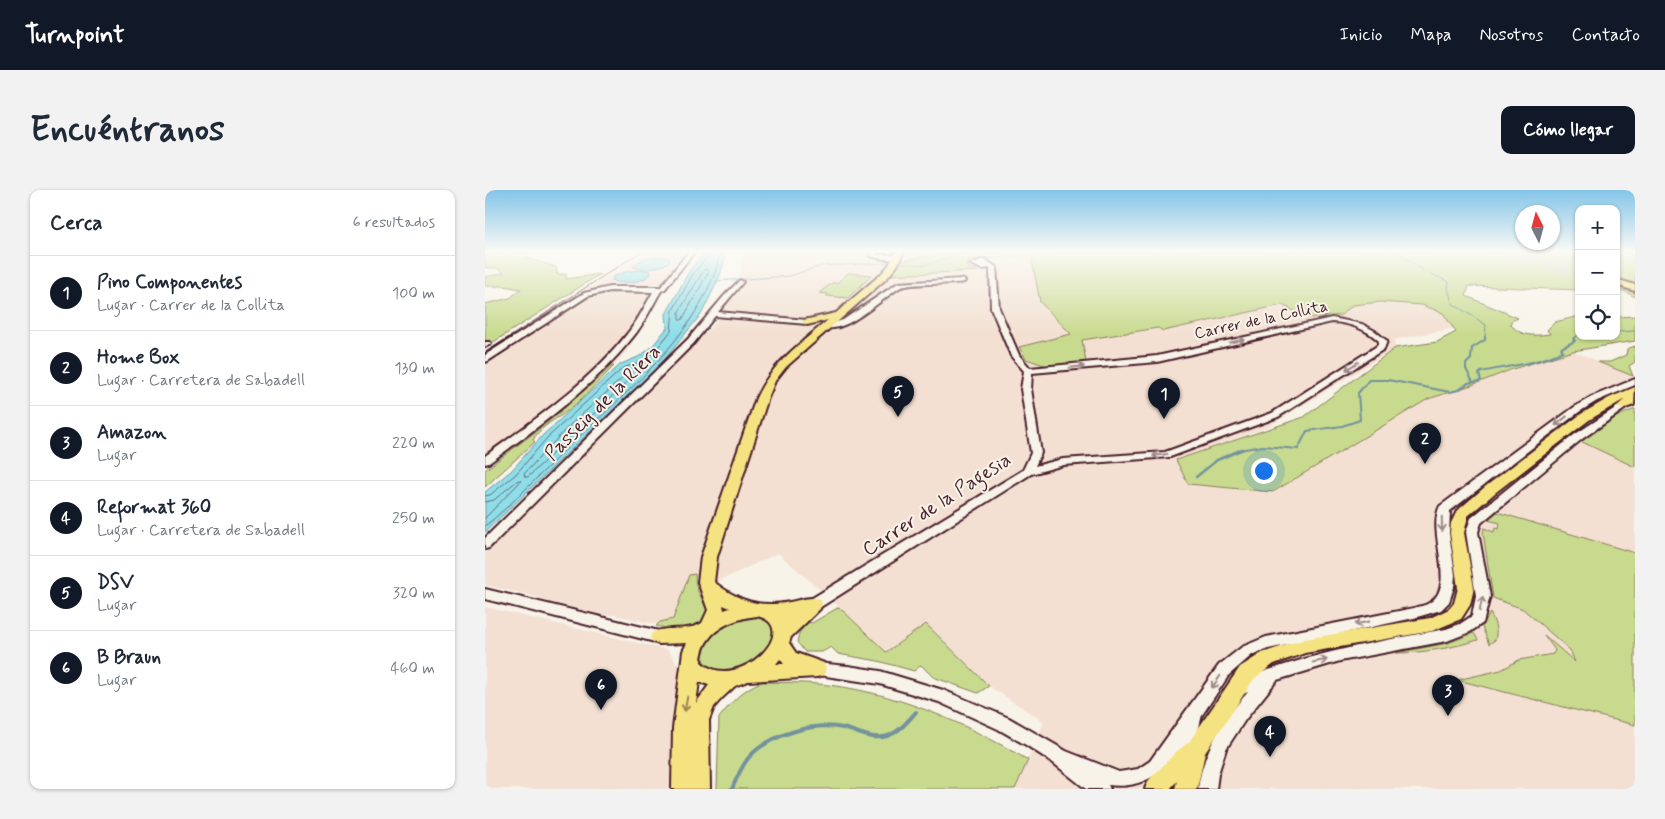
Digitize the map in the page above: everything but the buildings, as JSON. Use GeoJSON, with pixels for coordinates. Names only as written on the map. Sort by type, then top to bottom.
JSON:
{"type":"FeatureCollection","features":[{"type":"Feature","properties":{"kind":"highway"},"geometry":{"type":"LineString","coordinates":[[1620,282],[1635,286]]}},
{"type":"Feature","properties":{"kind":"main road"},"geometry":{"type":"LineString","coordinates":[[683,789],[683,728],[692,660],[695,644],[708,628],[715,610],[705,575],[709,557],[768,384],[782,365],[819,324],[841,314],[880,279]]}},
{"type":"Feature","properties":{"kind":"main road"},"geometry":{"type":"LineString","coordinates":[[1156,789],[1194,764],[1234,691],[1253,667],[1275,654],[1305,646],[1432,624],[1455,614],[1462,605],[1466,588],[1457,533],[1458,523],[1462,514],[1481,497],[1585,417],[1615,405],[1630,403],[1634,394]]}},
{"type":"Feature","properties":{"kind":"main road"},"geometry":{"type":"LineString","coordinates":[[708,586],[724,599],[752,610],[769,612],[814,604]]}},
{"type":"Feature","properties":{"kind":"main road"},"geometry":{"type":"LineString","coordinates":[[699,789],[699,720],[709,697],[739,676],[763,664],[781,640],[814,604]]}},
{"type":"Feature","properties":{"kind":"main road"},"geometry":{"type":"LineString","coordinates":[[659,637],[687,636],[708,628],[730,614],[752,610]]}},
{"type":"Feature","properties":{"kind":"main road"},"geometry":{"type":"LineString","coordinates":[[769,612],[780,621],[781,640],[794,660],[817,669]]}},
{"type":"Feature","properties":{"kind":"main road"},"geometry":{"type":"LineString","coordinates":[[659,637],[686,651],[692,660],[695,670],[705,677],[720,680],[739,676],[817,669]]}},
{"type":"Feature","properties":{"kind":"street"},"geometry":{"type":"LineString","coordinates":[[485,461],[545,417],[604,365],[631,335],[658,288],[666,279]]}},
{"type":"Feature","properties":{"kind":"street"},"geometry":{"type":"LineString","coordinates":[[990,279],[995,308],[1015,356],[1028,371]]}},
{"type":"Feature","properties":{"kind":"street"},"geometry":{"type":"LineString","coordinates":[[714,314],[837,326],[846,322],[901,284],[962,281]]}},
{"type":"Feature","properties":{"kind":"street","name":"Passeig de la Riera"},"geometry":{"type":"LineString","coordinates":[[485,544],[691,341],[714,314],[724,298],[740,282]]}},
{"type":"Feature","properties":{"kind":"street"},"geometry":{"type":"LineString","coordinates":[[485,359],[586,294],[610,289],[658,288]]}},
{"type":"Feature","properties":{"kind":"street","name":"Carrer de la Collita"},"geometry":{"type":"LineString","coordinates":[[1027,472],[1063,462],[1166,455],[1275,416],[1381,347],[1383,341],[1378,336],[1355,324],[1327,320],[1157,358],[1028,371]]}},
{"type":"Feature","properties":{"kind":"street","name":"Carrer de la Pagesia"},"geometry":{"type":"LineString","coordinates":[[814,604],[1027,472],[1036,453],[1025,389],[1028,371]]}},
{"type":"Feature","properties":{"kind":"street"},"geometry":{"type":"LineString","coordinates":[[817,669],[841,670],[873,676],[940,697],[1004,725],[1059,757],[1119,781],[1141,777],[1155,767],[1168,752],[1224,670],[1247,651],[1266,643],[1414,613],[1435,606],[1443,600],[1448,585],[1441,518],[1444,509],[1576,410],[1594,399],[1635,382]]}},
{"type":"Feature","properties":{"kind":"street"},"geometry":{"type":"LineString","coordinates":[[1234,691],[1273,674],[1312,662],[1447,635],[1465,628],[1478,619],[1483,596],[1472,532],[1475,520],[1615,405]]}},
{"type":"Feature","properties":{"kind":"street","name":"Carrer de la Collita"},"geometry":{"type":"LineString","coordinates":[[1036,453],[1063,462]]}},
{"type":"Feature","properties":{"kind":"street"},"geometry":{"type":"LineString","coordinates":[[485,594],[659,637]]}},
{"type":"Feature","properties":{"kind":"street"},"geometry":{"type":"LineString","coordinates":[[1194,764],[1273,674]]}},
{"type":"Feature","properties":{"kind":"street"},"geometry":{"type":"LineString","coordinates":[[1198,706],[1194,764],[1207,789]]}},
{"type":"Feature","properties":{"kind":"street"},"geometry":{"type":"LineString","coordinates":[[1059,757],[1084,782],[1101,789]]}},
{"type":"Feature","properties":{"kind":"shaded area"},"geometry":{"type":"Polygon","coordinates":[[[603,279],[667,279],[650,288],[664,288],[628,349],[617,362],[594,379],[526,440],[485,467],[485,358],[581,295],[595,290],[616,288],[588,289],[603,279]]]}},
{"type":"Feature","properties":{"kind":"shaded area"},"geometry":{"type":"Polygon","coordinates":[[[738,279],[1036,279],[1040,302],[1071,334],[1022,353],[1030,362],[1081,340],[1159,328],[1163,331],[1282,305],[1309,318],[1341,315],[1352,305],[1380,302],[1422,305],[1443,313],[1454,328],[1394,340],[1395,348],[1268,427],[1176,460],[1188,484],[1273,492],[1431,397],[1573,351],[1635,376],[1635,381],[1553,427],[1635,467],[1635,789],[1015,789],[1044,722],[989,686],[926,624],[886,652],[835,603],[778,553],[687,596],[680,615],[668,627],[615,615],[594,615],[566,610],[529,595],[485,585],[485,553],[716,322],[720,311],[745,281],[737,281],[738,279]]]}},
{"type":"Feature","properties":{"kind":"shaded area"},"geometry":{"type":"Polygon","coordinates":[[[485,607],[668,650],[679,666],[670,789],[485,789],[485,607]]]}},
{"type":"Feature","properties":{"kind":"green space"},"geometry":{"type":"Polygon","coordinates":[[[485,279],[592,279],[492,343],[485,343],[485,304],[510,298],[521,289],[504,286],[485,286],[485,279]]]}},
{"type":"Feature","properties":{"kind":"green space"},"geometry":{"type":"Polygon","coordinates":[[[841,279],[868,279],[848,298],[827,296],[828,294],[819,293],[832,283],[837,283],[841,279]]]}},
{"type":"Feature","properties":{"kind":"green space"},"geometry":{"type":"Polygon","coordinates":[[[1036,279],[1575,279],[1575,290],[1469,286],[1466,296],[1518,318],[1511,321],[1511,325],[1519,332],[1529,335],[1550,334],[1547,330],[1555,322],[1575,317],[1575,340],[1620,340],[1620,317],[1635,316],[1635,341],[1573,351],[1513,369],[1428,399],[1273,492],[1188,484],[1176,460],[1304,417],[1395,348],[1437,342],[1456,332],[1443,313],[1422,305],[1380,302],[1353,305],[1341,315],[1309,318],[1282,305],[1163,331],[1158,328],[1082,340],[1086,362],[1047,366],[1026,359],[1019,347],[1071,334],[1040,302],[1036,279]]]}},
{"type":"Feature","properties":{"kind":"green space"},"geometry":{"type":"Polygon","coordinates":[[[1620,279],[1635,279],[1635,297],[1620,291],[1620,279]]]}},
{"type":"Feature","properties":{"kind":"green space"},"geometry":{"type":"Polygon","coordinates":[[[1635,346],[1635,362],[1629,366],[1633,376],[1598,362],[1610,362],[1626,355],[1627,349],[1635,346]]]}},
{"type":"Feature","properties":{"kind":"green space"},"geometry":{"type":"Polygon","coordinates":[[[614,366],[589,392],[542,429],[535,436],[533,440],[535,442],[485,487],[485,470],[547,423],[614,366]]]}},
{"type":"Feature","properties":{"kind":"green space"},"geometry":{"type":"Polygon","coordinates":[[[1635,409],[1635,467],[1580,441],[1618,416],[1635,409]]]}},
{"type":"Feature","properties":{"kind":"green space"},"geometry":{"type":"Polygon","coordinates":[[[1497,512],[1635,553],[1635,725],[1457,680],[1501,670],[1519,660],[1553,654],[1555,650],[1544,635],[1575,662],[1570,650],[1523,609],[1493,598],[1483,533],[1484,528],[1494,532],[1495,528],[1499,529],[1500,523],[1488,520],[1497,512]]]}},
{"type":"Feature","properties":{"kind":"green space"},"geometry":{"type":"Polygon","coordinates":[[[695,574],[697,590],[707,611],[704,618],[699,624],[686,629],[656,626],[660,622],[673,619],[689,575],[695,574]]]}},
{"type":"Feature","properties":{"kind":"green space"},"geometry":{"type":"Polygon","coordinates":[[[839,607],[886,652],[926,624],[989,686],[978,693],[933,677],[921,665],[914,671],[878,661],[838,654],[831,647],[822,652],[805,652],[797,642],[799,633],[808,622],[812,623],[839,607]]]}},
{"type":"Feature","properties":{"kind":"green space"},"geometry":{"type":"Polygon","coordinates":[[[1490,613],[1495,623],[1496,633],[1495,640],[1489,644],[1482,627],[1490,613]]]}},
{"type":"Feature","properties":{"kind":"green space"},"geometry":{"type":"Polygon","coordinates":[[[756,616],[770,621],[775,629],[770,649],[741,669],[720,672],[705,665],[701,652],[716,630],[729,622],[756,616]]]}},
{"type":"Feature","properties":{"kind":"green space"},"geometry":{"type":"Polygon","coordinates":[[[1474,633],[1478,640],[1468,643],[1427,651],[1396,653],[1448,643],[1474,633]]]}},
{"type":"Feature","properties":{"kind":"green space"},"geometry":{"type":"Polygon","coordinates":[[[762,682],[812,683],[874,693],[927,710],[953,721],[1028,760],[1015,789],[717,789],[719,718],[743,692],[762,682]]]}},
{"type":"Feature","properties":{"kind":"water"},"geometry":{"type":"Polygon","coordinates":[[[612,279],[643,279],[627,283],[612,279]]]}},
{"type":"Feature","properties":{"kind":"water"},"geometry":{"type":"Polygon","coordinates":[[[685,279],[719,279],[702,313],[661,364],[485,532],[485,492],[512,470],[543,435],[621,364],[638,357],[651,348],[667,328],[666,314],[685,279]]]}},
{"type":"Feature","properties":{"kind":"waterway"},"geometry":{"type":"LineString","coordinates":[[716,281],[746,279]]}},
{"type":"Feature","properties":{"kind":"waterway"},"geometry":{"type":"LineString","coordinates":[[1442,279],[1449,282],[1448,288],[1452,303],[1486,325],[1485,338]]}},
{"type":"Feature","properties":{"kind":"waterway"},"geometry":{"type":"LineString","coordinates":[[1620,332],[1635,331]]}},
{"type":"Feature","properties":{"kind":"waterway"},"geometry":{"type":"LineString","coordinates":[[1473,382],[1466,369],[1466,364],[1471,359],[1472,348],[1485,340],[1485,338]]}},
{"type":"Feature","properties":{"kind":"waterway"},"geometry":{"type":"LineString","coordinates":[[1242,450],[1263,446],[1298,449],[1307,431],[1342,426],[1360,420],[1358,393],[1369,380],[1388,380],[1450,392],[1459,390],[1468,383],[1481,381],[1479,374],[1481,372],[1533,362],[1563,351],[1561,348],[1575,341],[1574,338]]}},
{"type":"Feature","properties":{"kind":"waterway"},"geometry":{"type":"LineString","coordinates":[[1196,477],[1217,460],[1242,450]]}},
{"type":"Feature","properties":{"kind":"waterway"},"geometry":{"type":"LineString","coordinates":[[732,789],[742,767],[750,756],[759,748],[781,736],[806,728],[832,727],[843,728],[873,737],[883,737],[897,731],[916,712]]}},
{"type":"Feature","properties":{"kind":"railway"},"geometry":{"type":"LineString","coordinates":[[508,338],[599,279]]}},
{"type":"Feature","properties":{"kind":"railway"},"geometry":{"type":"LineString","coordinates":[[485,353],[510,337]]}},
{"type":"Feature","properties":{"kind":"place","name":"DSV"},"geometry":{"type":"Point","coordinates":[898,417]}},
{"type":"Feature","properties":{"kind":"place","name":"Pino Componentes"},"geometry":{"type":"Point","coordinates":[1164,419]}},
{"type":"Feature","properties":{"kind":"place","name":"Home Box"},"geometry":{"type":"Point","coordinates":[1425,464]}},
{"type":"Feature","properties":{"kind":"place","name":"B Braun"},"geometry":{"type":"Point","coordinates":[601,710]}},
{"type":"Feature","properties":{"kind":"place","name":"Amazon"},"geometry":{"type":"Point","coordinates":[1448,716]}},
{"type":"Feature","properties":{"kind":"place","name":"Reformat 360"},"geometry":{"type":"Point","coordinates":[1270,757]}}]}
